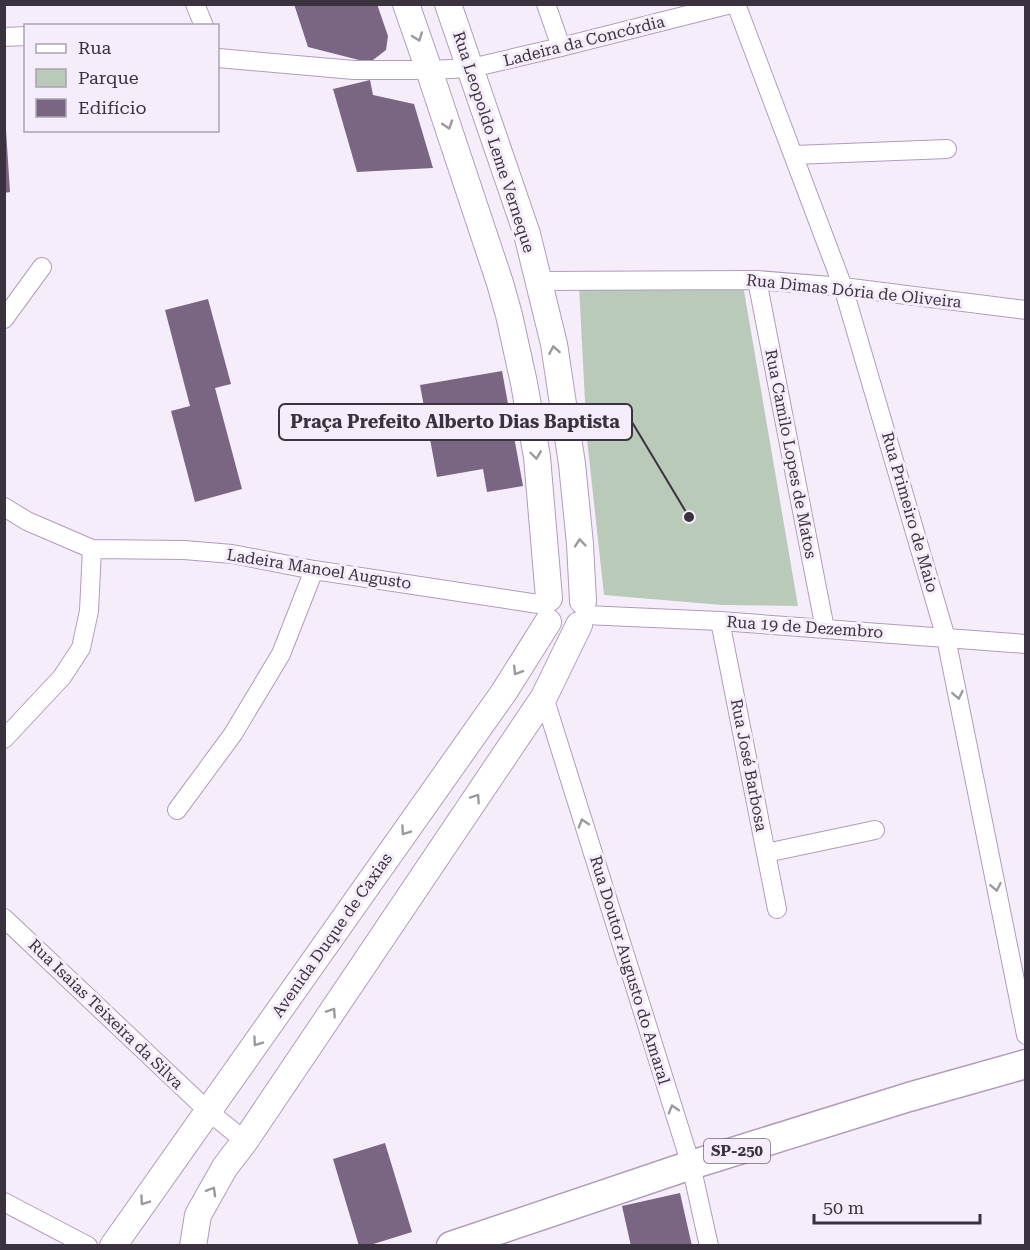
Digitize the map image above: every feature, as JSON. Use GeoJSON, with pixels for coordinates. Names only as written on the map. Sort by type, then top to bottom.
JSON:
{"type":"FeatureCollection","features":[{"type":"Feature","properties":{"kind":"main road"},"geometry":{"type":"LineString","coordinates":[[406,4],[501,283],[509,315],[537,457],[548,608],[554,628],[562,631],[571,630],[582,614]]}},
{"type":"Feature","properties":{"kind":"main road","name":"Rua Leopoldo Leme Verneque"},"geometry":{"type":"LineString","coordinates":[[448,4],[527,234],[554,344],[572,464],[580,544],[582,614]]}},
{"type":"Feature","properties":{"kind":"main road"},"geometry":{"type":"LineString","coordinates":[[193,1245],[198,1215],[225,1167],[245,1141],[544,697],[582,614],[579,596],[567,591],[554,594],[548,608]]}},
{"type":"Feature","properties":{"kind":"main road","name":"Avenida Duque de Caxias"},"geometry":{"type":"LineString","coordinates":[[113,1245],[504,692],[548,608]]}},
{"type":"Feature","properties":{"kind":"main road","name":"SP-250"},"geometry":{"type":"LineString","coordinates":[[451,1245],[691,1165],[909,1097],[1026,1064]]}},
{"type":"Feature","properties":{"kind":"street"},"geometry":{"type":"LineString","coordinates":[[195,4],[203,24]]}},
{"type":"Feature","properties":{"kind":"street"},"geometry":{"type":"LineString","coordinates":[[546,4],[561,47]]}},
{"type":"Feature","properties":{"kind":"street","name":"Ladeira da Concórdia"},"geometry":{"type":"LineString","coordinates":[[219,58],[354,70],[471,68],[731,4]]}},
{"type":"Feature","properties":{"kind":"street","name":"Rua Primeiro de Maio"},"geometry":{"type":"LineString","coordinates":[[736,4],[843,287],[946,638],[1026,1035]]}},
{"type":"Feature","properties":{"kind":"street"},"geometry":{"type":"LineString","coordinates":[[4,37],[24,36]]}},
{"type":"Feature","properties":{"kind":"street"},"geometry":{"type":"LineString","coordinates":[[794,155],[947,149]]}},
{"type":"Feature","properties":{"kind":"street"},"geometry":{"type":"LineString","coordinates":[[4,319],[42,267]]}},
{"type":"Feature","properties":{"kind":"street","name":"Rua Dimas Dória de Oliveira"},"geometry":{"type":"LineString","coordinates":[[537,281],[757,280],[843,287],[1026,310]]}},
{"type":"Feature","properties":{"kind":"street","name":"Rua Camilo Lopes de Matos"},"geometry":{"type":"LineString","coordinates":[[757,280],[825,629]]}},
{"type":"Feature","properties":{"kind":"street"},"geometry":{"type":"LineString","coordinates":[[4,507],[27,521],[92,549],[89,611],[81,648],[62,677],[4,739]]}},
{"type":"Feature","properties":{"kind":"street","name":"Ladeira Manoel Augusto"},"geometry":{"type":"LineString","coordinates":[[92,549],[184,550],[231,554],[314,570],[548,608]]}},
{"type":"Feature","properties":{"kind":"street"},"geometry":{"type":"LineString","coordinates":[[177,810],[233,734],[281,654],[314,570]]}},
{"type":"Feature","properties":{"kind":"street","name":"Rua 19 de Dezembro"},"geometry":{"type":"LineString","coordinates":[[582,614],[720,621],[1026,644]]}},
{"type":"Feature","properties":{"kind":"street","name":"Rua José Barbosa"},"geometry":{"type":"LineString","coordinates":[[720,621],[777,909]]}},
{"type":"Feature","properties":{"kind":"street","name":"Rua Doutor Augusto do Amaral"},"geometry":{"type":"LineString","coordinates":[[544,697],[691,1165],[709,1245]]}},
{"type":"Feature","properties":{"kind":"street"},"geometry":{"type":"LineString","coordinates":[[766,853],[875,830]]}},
{"type":"Feature","properties":{"kind":"street","name":"Rua Isaias Teixeira da Silva"},"geometry":{"type":"LineString","coordinates":[[4,918],[208,1111],[245,1141]]}},
{"type":"Feature","properties":{"kind":"street"},"geometry":{"type":"LineString","coordinates":[[4,1202],[88,1245]]}},
{"type":"Feature","properties":{"kind":"green space"},"geometry":{"type":"Polygon","coordinates":[[[743,285],[798,606],[722,605],[604,595],[587,439],[579,286],[743,285]]]}},
{"type":"Feature","properties":{"kind":"building"},"geometry":{"type":"Polygon","coordinates":[[[294,4],[377,4],[388,36],[386,50],[373,60],[359,60],[308,47],[294,4]]]}},
{"type":"Feature","properties":{"kind":"building"},"geometry":{"type":"Polygon","coordinates":[[[370,80],[373,95],[414,104],[433,168],[357,172],[333,89],[370,80]]]}},
{"type":"Feature","properties":{"kind":"building"},"geometry":{"type":"Polygon","coordinates":[[[4,130],[6,130],[10,192],[4,193],[4,130]]]}},
{"type":"Feature","properties":{"kind":"building"},"geometry":{"type":"Polygon","coordinates":[[[208,299],[231,384],[215,388],[242,489],[195,502],[171,411],[190,406],[165,310],[208,299]]]}},
{"type":"Feature","properties":{"kind":"building"},"geometry":{"type":"Polygon","coordinates":[[[502,371],[523,486],[487,492],[483,469],[437,477],[420,385],[502,371]]]}},
{"type":"Feature","properties":{"kind":"building"},"geometry":{"type":"Polygon","coordinates":[[[385,1143],[412,1232],[367,1246],[359,1246],[333,1159],[385,1143]]]}},
{"type":"Feature","properties":{"kind":"building"},"geometry":{"type":"Polygon","coordinates":[[[680,1193],[692,1246],[631,1246],[622,1206],[680,1193]]]}},
{"type":"Feature","properties":{"kind":"place","name":"Praça Prefeito Alberto Dias Baptista"},"geometry":{"type":"Point","coordinates":[689,517]}}]}
